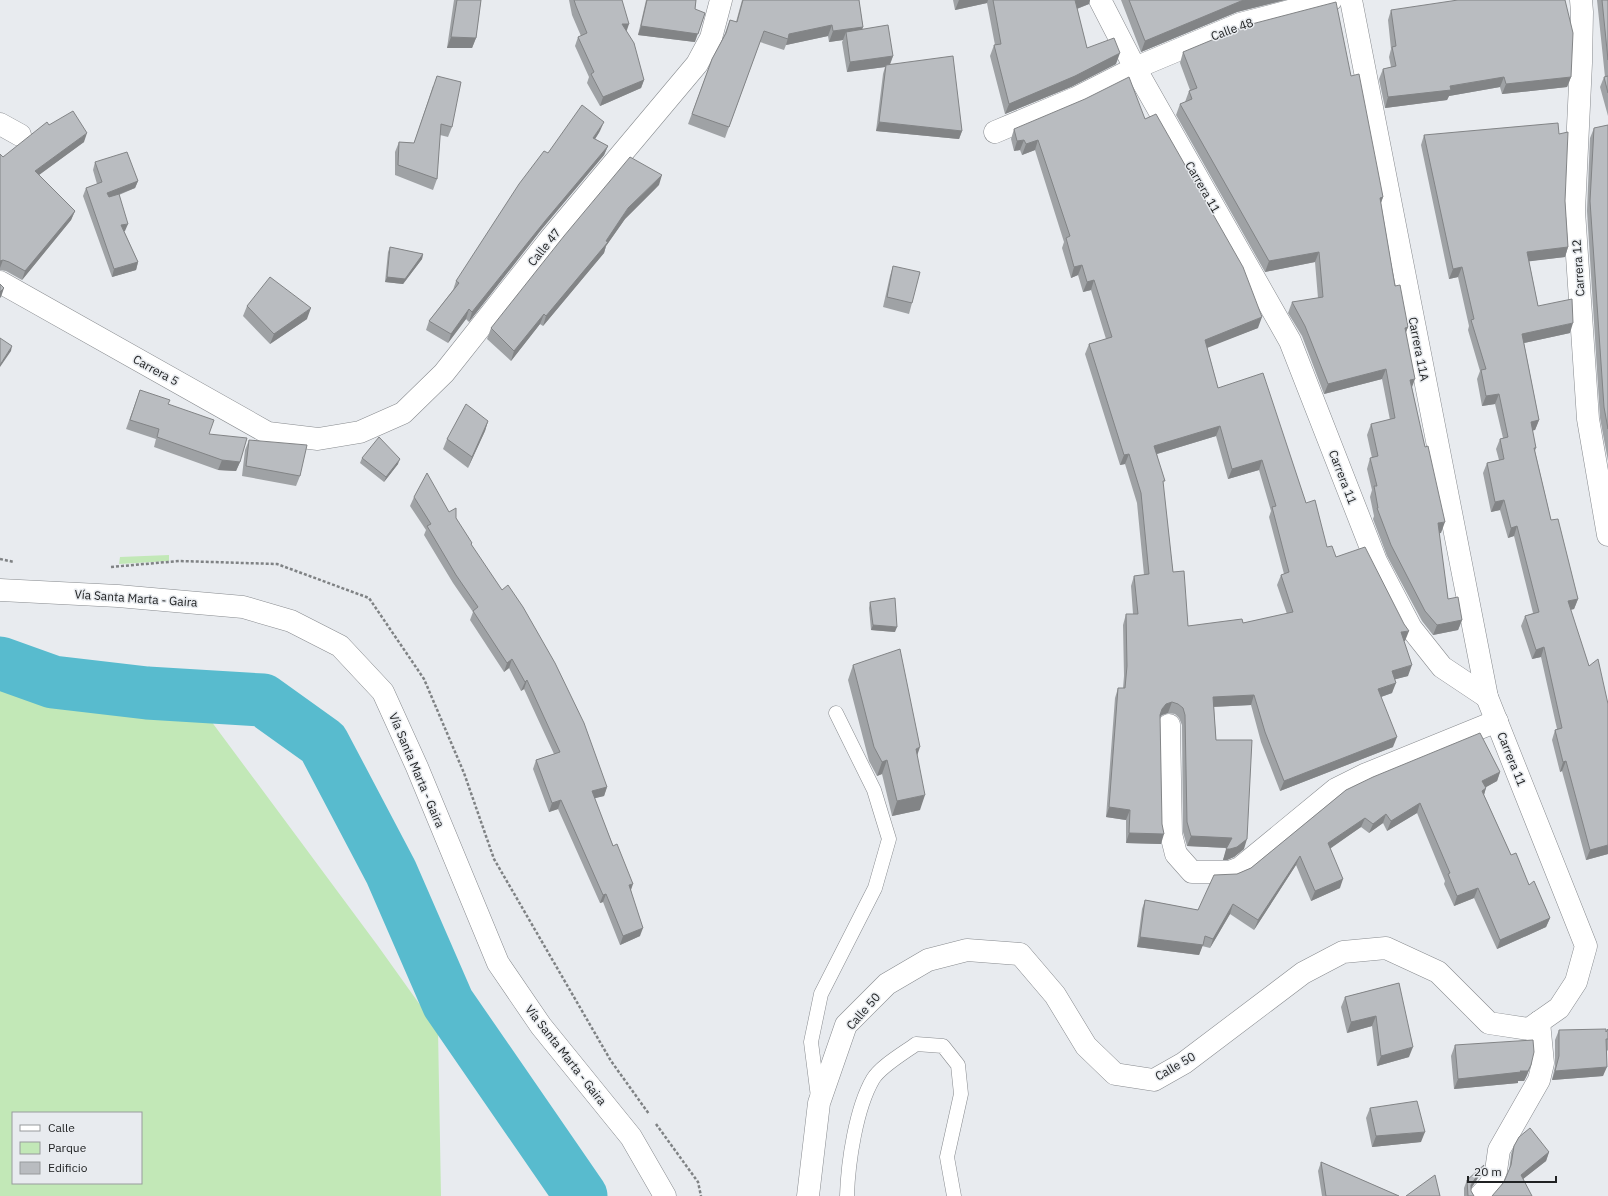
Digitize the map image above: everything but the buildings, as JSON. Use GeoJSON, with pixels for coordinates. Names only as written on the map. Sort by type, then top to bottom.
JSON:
{"type":"FeatureCollection","features":[{"type":"Feature","properties":{"kind":"street","name":"Calle 47"},"geometry":{"type":"LineString","coordinates":[[318,439],[360,432],[403,413],[444,373],[551,238],[697,64],[711,38],[721,0]]}},
{"type":"Feature","properties":{"kind":"street","name":"Carrera 11"},"geometry":{"type":"LineString","coordinates":[[1100,0],[1135,68],[1290,341],[1376,561],[1411,628],[1442,667],[1487,698],[1586,946]]}},
{"type":"Feature","properties":{"kind":"street","name":"Calle 48"},"geometry":{"type":"LineString","coordinates":[[994,132],[1076,98],[1135,68],[1240,24],[1331,0]]}},
{"type":"Feature","properties":{"kind":"street","name":"Carrera 11A"},"geometry":{"type":"LineString","coordinates":[[1351,0],[1487,698]]}},
{"type":"Feature","properties":{"kind":"street","name":"Carrera 12"},"geometry":{"type":"LineString","coordinates":[[1581,0],[1582,63],[1574,211],[1588,419],[1608,535]]}},
{"type":"Feature","properties":{"kind":"street"},"geometry":{"type":"LineString","coordinates":[[0,124],[20,135]]}},
{"type":"Feature","properties":{"kind":"street","name":"Carrera 5"},"geometry":{"type":"LineString","coordinates":[[0,282],[268,433],[318,439]]}},
{"type":"Feature","properties":{"kind":"street","name":"Vía Santa Marta - Gaira"},"geometry":{"type":"LineString","coordinates":[[0,590],[118,596],[243,607],[291,621],[340,646],[383,692],[417,767],[462,880],[498,963],[541,1026],[631,1137],[665,1196]]}},
{"type":"Feature","properties":{"kind":"street"},"geometry":{"type":"LineString","coordinates":[[1169,726],[1171,834],[1176,854],[1192,872],[1229,872],[1240,868],[1336,789],[1364,775],[1497,721]]}},
{"type":"Feature","properties":{"kind":"street","name":"Calle 50"},"geometry":{"type":"LineString","coordinates":[[808,1196],[819,1104],[846,1026],[887,984],[928,960],[967,950],[1020,954],[1055,995],[1086,1046],[1115,1074],[1154,1080],[1184,1063],[1303,973],[1343,952],[1386,948],[1438,972],[1489,1022],[1529,1029],[1560,1008],[1576,982],[1586,946]]}},
{"type":"Feature","properties":{"kind":"street"},"geometry":{"type":"LineString","coordinates":[[1480,1196],[1490,1186],[1496,1171],[1499,1150],[1539,1080],[1544,1063],[1539,1022]]}},
{"type":"Feature","properties":{"kind":"lane"},"geometry":{"type":"LineString","coordinates":[[819,1104],[811,1042],[822,994],[875,888],[889,839],[874,790],[836,713]]}},
{"type":"Feature","properties":{"kind":"lane"},"geometry":{"type":"LineString","coordinates":[[847,1196],[857,1119],[874,1078],[894,1060],[916,1044],[943,1046],[958,1065],[961,1094],[947,1157],[954,1196]]}},
{"type":"Feature","properties":{"kind":"green space"},"geometry":{"type":"Polygon","coordinates":[[[169,555],[169,561],[119,564],[120,557],[169,555]]]}},
{"type":"Feature","properties":{"kind":"green space"},"geometry":{"type":"Polygon","coordinates":[[[0,661],[194,698],[378,946],[438,1030],[441,1196],[0,1196],[0,661]]]}},
{"type":"Feature","properties":{"kind":"waterway"},"geometry":{"type":"LineString","coordinates":[[0,663],[53,682],[147,693],[263,700],[323,743],[391,872],[448,1003],[581,1196]]}}]}
